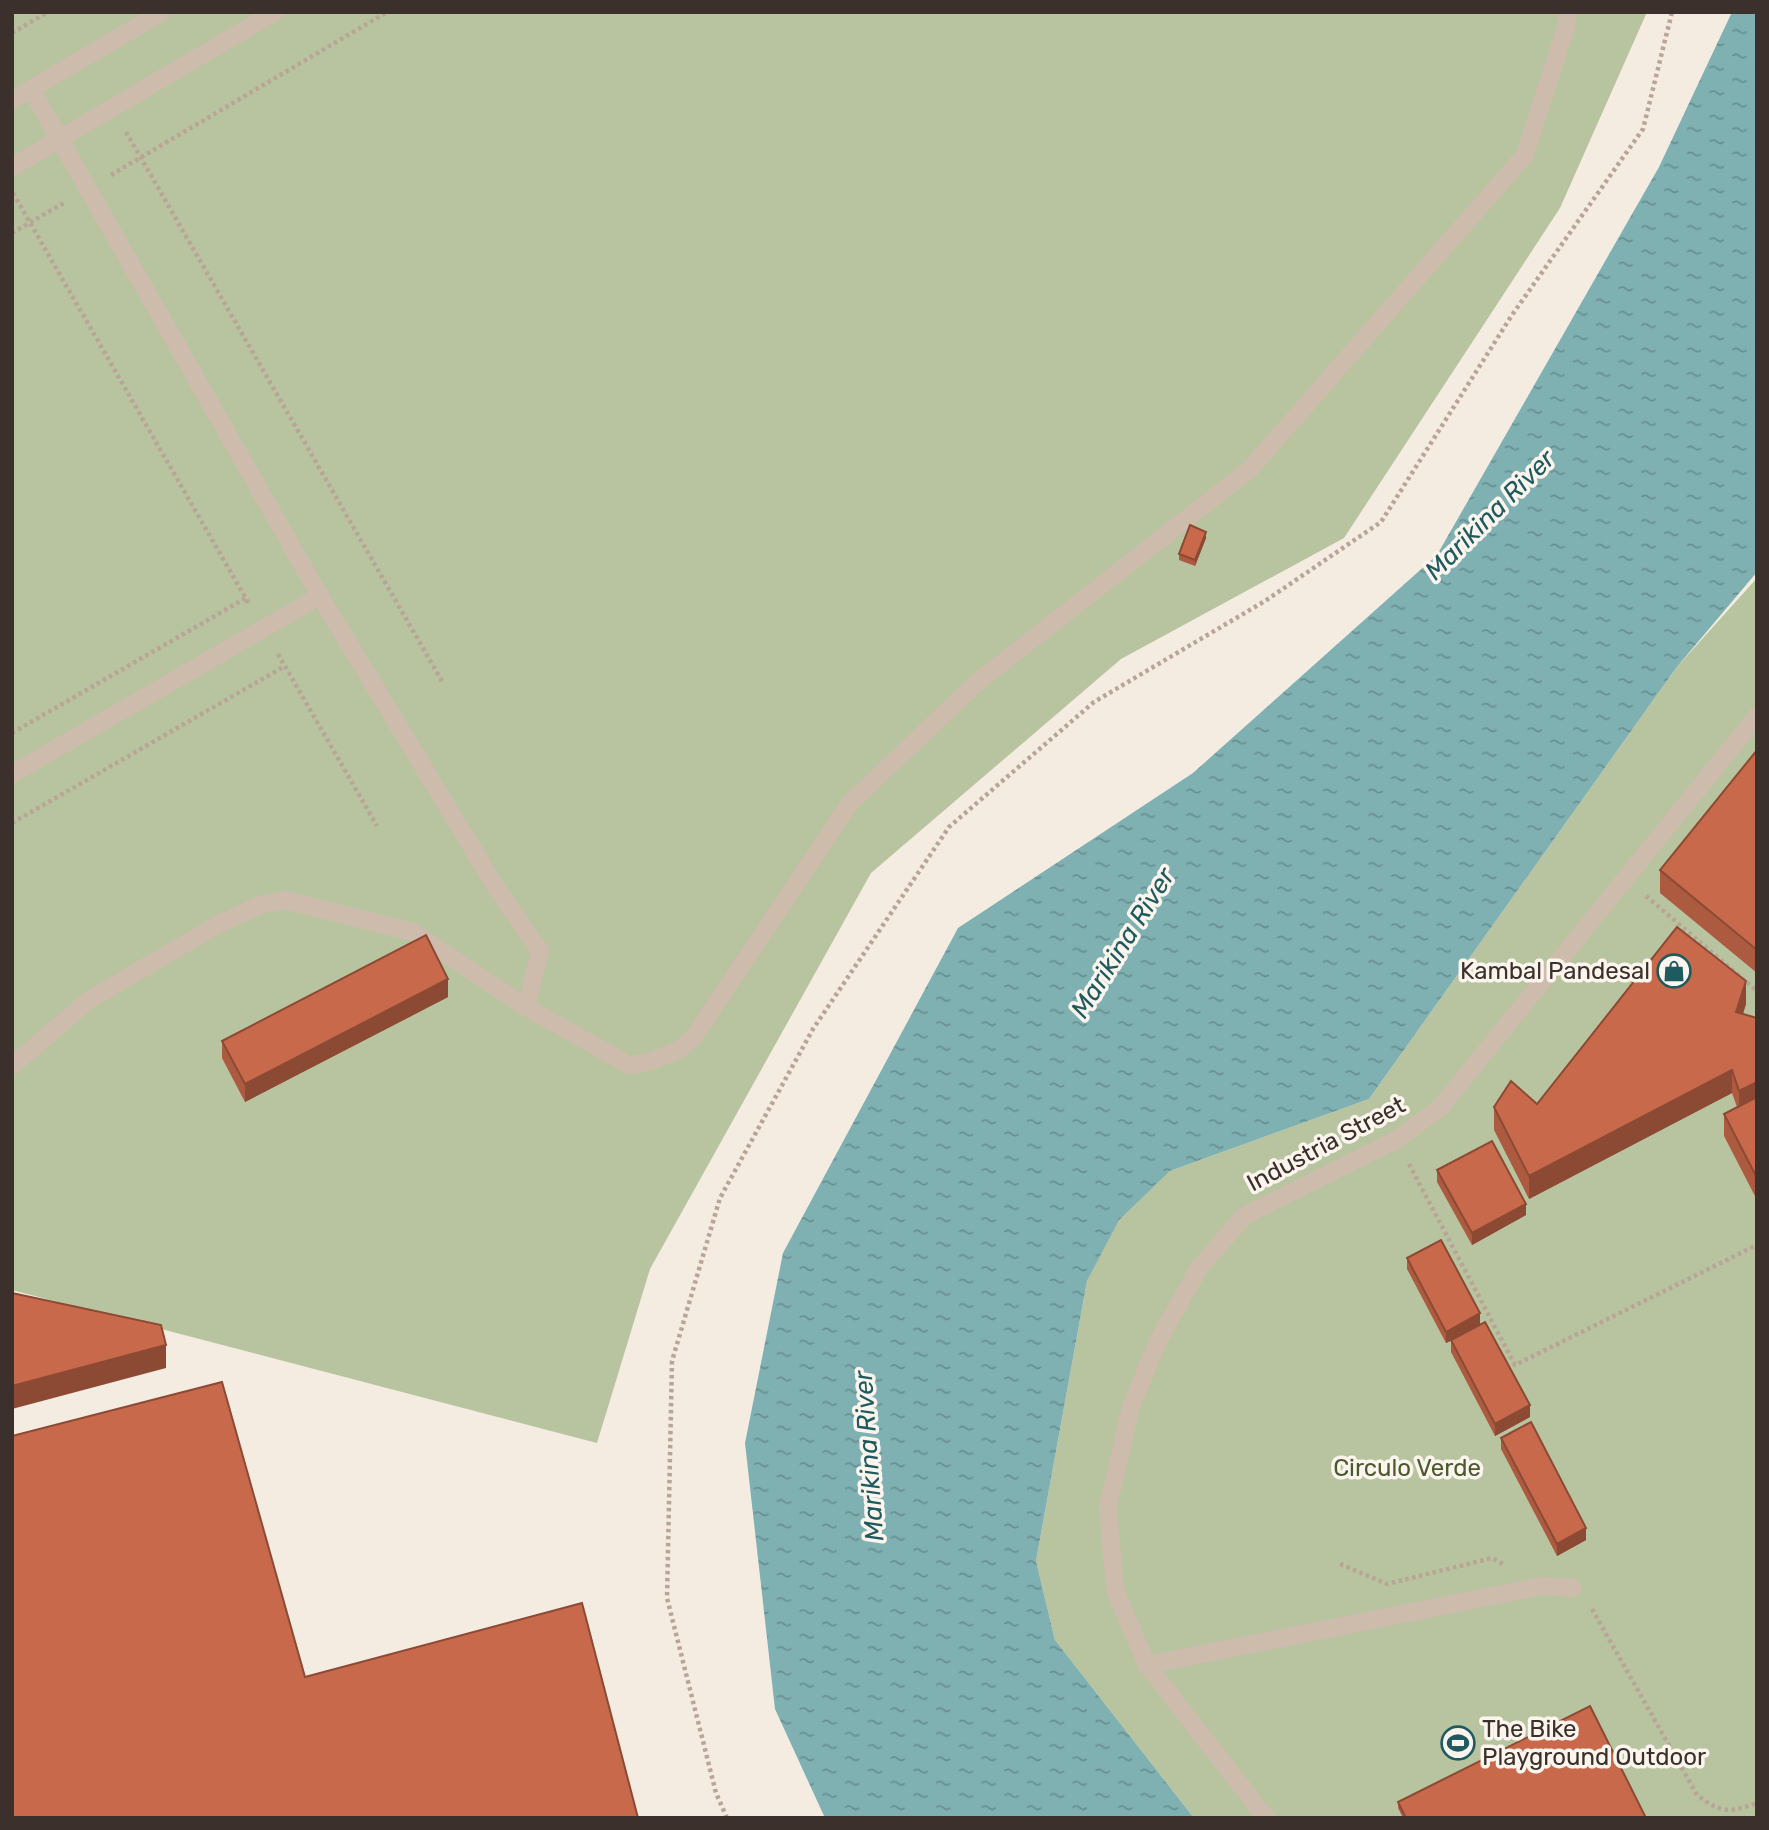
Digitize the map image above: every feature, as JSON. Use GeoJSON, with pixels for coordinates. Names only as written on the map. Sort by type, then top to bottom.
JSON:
{"type":"FeatureCollection","features":[{"type":"Feature","properties":{"kind":"street"},"geometry":{"type":"LineString","coordinates":[[12,100],[162,12]]}},
{"type":"Feature","properties":{"kind":"street"},"geometry":{"type":"LineString","coordinates":[[12,167],[275,12]]}},
{"type":"Feature","properties":{"kind":"street"},"geometry":{"type":"LineString","coordinates":[[12,1066],[89,1000],[217,925],[260,905],[285,900],[413,932],[526,1007],[629,1065],[649,1062],[679,1051],[693,1038],[850,803],[980,680],[1249,470],[1525,155],[1567,24],[1567,12]]}},
{"type":"Feature","properties":{"kind":"street"},"geometry":{"type":"LineString","coordinates":[[31,89],[320,596],[497,889],[540,951],[526,1007]]}},
{"type":"Feature","properties":{"kind":"street"},"geometry":{"type":"LineString","coordinates":[[12,774],[320,596]]}},
{"type":"Feature","properties":{"kind":"street","name":"Industria Street"},"geometry":{"type":"LineString","coordinates":[[1266,1818],[1147,1665],[1115,1590],[1108,1507],[1131,1407],[1158,1340],[1199,1268],[1244,1216],[1396,1140],[1439,1109],[1757,716]]}},
{"type":"Feature","properties":{"kind":"street"},"geometry":{"type":"LineString","coordinates":[[1147,1665],[1542,1586],[1573,1588]]}},
{"type":"Feature","properties":{"kind":"path"},"geometry":{"type":"LineString","coordinates":[[12,33],[48,12]]}},
{"type":"Feature","properties":{"kind":"path"},"geometry":{"type":"LineString","coordinates":[[12,233],[387,12]]}},
{"type":"Feature","properties":{"kind":"path"},"geometry":{"type":"LineString","coordinates":[[727,1818],[716,1793],[667,1598],[672,1361],[720,1198],[813,1029],[949,827],[1094,702],[1265,601],[1381,522],[1512,315],[1643,129],[1672,12]]}},
{"type":"Feature","properties":{"kind":"path"},"geometry":{"type":"LineString","coordinates":[[112,108],[443,683]]}},
{"type":"Feature","properties":{"kind":"path"},"geometry":{"type":"LineString","coordinates":[[12,192],[377,826]]}},
{"type":"Feature","properties":{"kind":"path"},"geometry":{"type":"LineString","coordinates":[[12,733],[246,598]]}},
{"type":"Feature","properties":{"kind":"path"},"geometry":{"type":"LineString","coordinates":[[12,823],[285,666]]}},
{"type":"Feature","properties":{"kind":"path"},"geometry":{"type":"LineString","coordinates":[[1626,879],[1757,991]]}},
{"type":"Feature","properties":{"kind":"path"},"geometry":{"type":"LineString","coordinates":[[1396,1140],[1516,1364],[1757,1245]]}},
{"type":"Feature","properties":{"kind":"path"},"geometry":{"type":"LineString","coordinates":[[1339,1564],[1387,1584],[1492,1558],[1542,1586]]}},
{"type":"Feature","properties":{"kind":"path"},"geometry":{"type":"LineString","coordinates":[[1573,1588],[1587,1601],[1697,1795],[1715,1809],[1734,1811],[1757,1803]]}},
{"type":"Feature","properties":{"kind":"green space"},"geometry":{"type":"Polygon","coordinates":[[[12,12],[1647,12],[1560,208],[1344,538],[1121,659],[871,873],[650,1269],[597,1443],[12,1290],[12,12]]]}},
{"type":"Feature","properties":{"kind":"green space","name":"Circulo Verde"},"geometry":{"type":"Polygon","coordinates":[[[1757,578],[1757,1818],[1194,1818],[1055,1640],[1036,1561],[1087,1281],[1118,1220],[1170,1171],[1369,1099],[1676,668],[1757,578]]]}},
{"type":"Feature","properties":{"kind":"water","name":"Marikina River"},"geometry":{"type":"Polygon","coordinates":[[[1732,12],[1757,12],[1757,572],[1676,668],[1369,1099],[1170,1171],[1119,1220],[1087,1281],[1036,1561],[1055,1640],[1194,1818],[825,1818],[775,1709],[745,1443],[783,1253],[958,928],[1193,773],[1437,555],[1659,167],[1732,12]]]}},
{"type":"Feature","properties":{"kind":"building"},"geometry":{"type":"Polygon","coordinates":[[[1190,525],[1206,532],[1195,560],[1179,554],[1190,525]]]}},
{"type":"Feature","properties":{"kind":"building"},"geometry":{"type":"Polygon","coordinates":[[[1757,750],[1757,950],[1660,870],[1757,750]]]}},
{"type":"Feature","properties":{"kind":"building"},"geometry":{"type":"Polygon","coordinates":[[[1677,927],[1746,981],[1736,1012],[1757,1018],[1757,1082],[1739,1091],[1732,1070],[1529,1176],[1494,1107],[1511,1081],[1537,1104],[1677,927]]]}},
{"type":"Feature","properties":{"kind":"building"},"geometry":{"type":"Polygon","coordinates":[[[426,935],[448,979],[245,1084],[222,1041],[426,935]]]}},
{"type":"Feature","properties":{"kind":"building"},"geometry":{"type":"Polygon","coordinates":[[[1757,1097],[1757,1178],[1724,1114],[1757,1097]]]}},
{"type":"Feature","properties":{"kind":"building"},"geometry":{"type":"Polygon","coordinates":[[[1492,1141],[1526,1204],[1472,1233],[1437,1170],[1492,1141]]]}},
{"type":"Feature","properties":{"kind":"building"},"geometry":{"type":"Polygon","coordinates":[[[1441,1240],[1480,1313],[1446,1332],[1407,1258],[1441,1240]]]}},
{"type":"Feature","properties":{"kind":"building"},"geometry":{"type":"Polygon","coordinates":[[[12,1293],[161,1325],[166,1345],[12,1386],[12,1293]]]}},
{"type":"Feature","properties":{"kind":"building"},"geometry":{"type":"Polygon","coordinates":[[[1485,1322],[1530,1405],[1495,1424],[1451,1340],[1485,1322]]]}},
{"type":"Feature","properties":{"kind":"building"},"geometry":{"type":"Polygon","coordinates":[[[222,1382],[305,1677],[582,1603],[638,1818],[12,1818],[12,1436],[222,1382]]]}},
{"type":"Feature","properties":{"kind":"building"},"geometry":{"type":"Polygon","coordinates":[[[1531,1422],[1586,1528],[1557,1544],[1501,1438],[1531,1422]]]}},
{"type":"Feature","properties":{"kind":"building"},"geometry":{"type":"Polygon","coordinates":[[[1590,1706],[1646,1818],[1406,1818],[1398,1802],[1590,1706]]]}},
{"type":"Feature","properties":{"kind":"place","name":"Kambal Pandesal"},"geometry":{"type":"Point","coordinates":[1674,971]}},
{"type":"Feature","properties":{"kind":"place","name":"The Bike Playground Outdoor"},"geometry":{"type":"Point","coordinates":[1458,1743]}}]}
